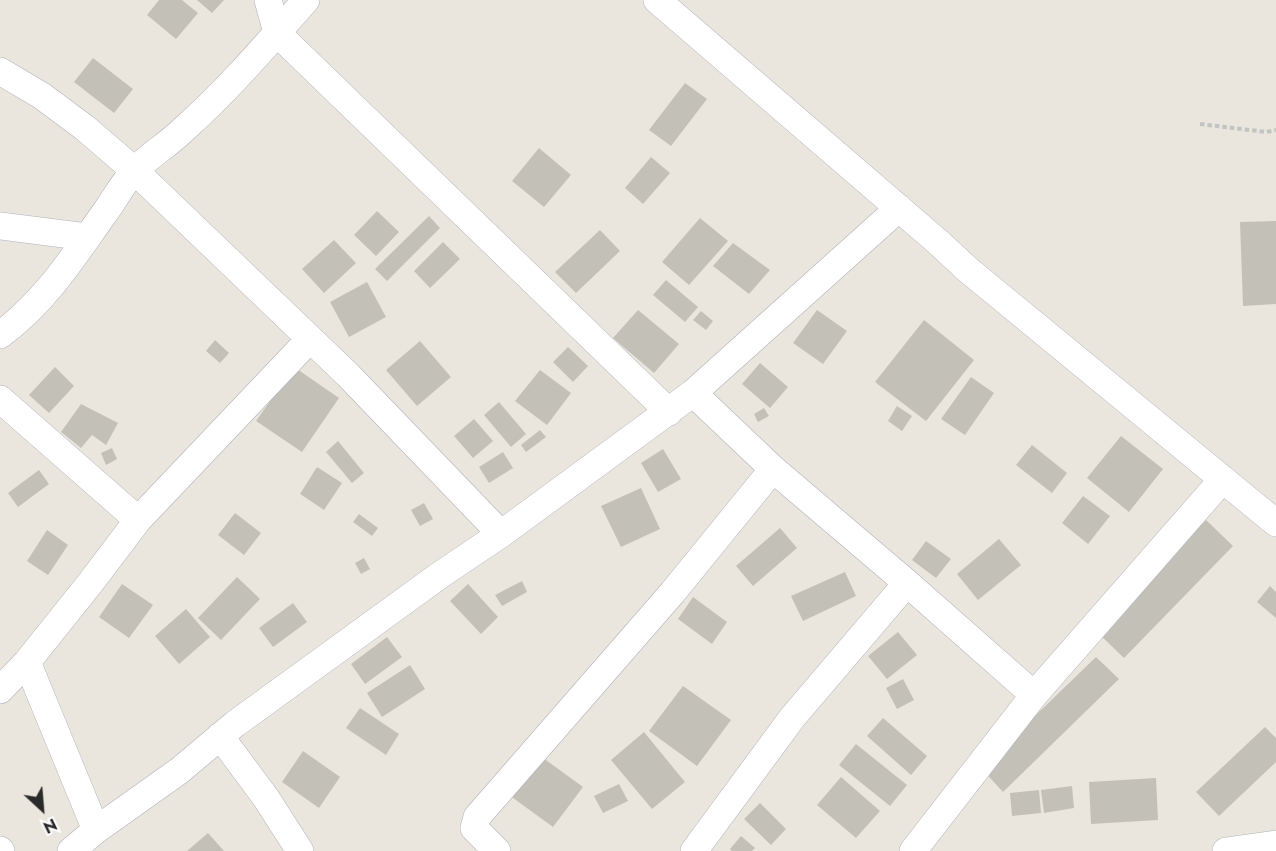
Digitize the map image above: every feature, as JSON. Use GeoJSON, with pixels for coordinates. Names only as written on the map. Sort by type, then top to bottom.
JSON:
{"type":"FeatureCollection","features":[{"type":"Feature","properties":{"kind":"street"},"geometry":{"type":"LineString","coordinates":[[268,0],[277,33],[669,412]]}},
{"type":"Feature","properties":{"kind":"street"},"geometry":{"type":"LineString","coordinates":[[4,326],[41,299],[135,171],[184,130],[220,94],[306,0]]}},
{"type":"Feature","properties":{"kind":"street"},"geometry":{"type":"LineString","coordinates":[[657,0],[967,269],[1276,523]]}},
{"type":"Feature","properties":{"kind":"street"},"geometry":{"type":"LineString","coordinates":[[0,71],[42,96],[85,128],[135,171],[348,375],[501,534]]}},
{"type":"Feature","properties":{"kind":"street"},"geometry":{"type":"LineString","coordinates":[[71,851],[96,830],[179,771],[235,724],[669,412],[899,208]]}},
{"type":"Feature","properties":{"kind":"street"},"geometry":{"type":"LineString","coordinates":[[0,226],[87,237]]}},
{"type":"Feature","properties":{"kind":"street"},"geometry":{"type":"LineString","coordinates":[[0,690],[27,662],[138,520],[310,339]]}},
{"type":"Feature","properties":{"kind":"street"},"geometry":{"type":"LineString","coordinates":[[693,393],[773,469],[1034,695]]}},
{"type":"Feature","properties":{"kind":"street"},"geometry":{"type":"LineString","coordinates":[[0,399],[138,520]]}},
{"type":"Feature","properties":{"kind":"street"},"geometry":{"type":"LineString","coordinates":[[497,851],[474,828],[477,817],[674,592],[773,469]]}},
{"type":"Feature","properties":{"kind":"street"},"geometry":{"type":"LineString","coordinates":[[922,847],[1034,695],[1223,479]]}},
{"type":"Feature","properties":{"kind":"street"},"geometry":{"type":"LineString","coordinates":[[694,851],[792,718],[907,583]]}},
{"type":"Feature","properties":{"kind":"street"},"geometry":{"type":"LineString","coordinates":[[27,662],[96,830]]}},
{"type":"Feature","properties":{"kind":"street"},"geometry":{"type":"LineString","coordinates":[[220,736],[266,798],[300,851]]}},
{"type":"Feature","properties":{"kind":"street"},"geometry":{"type":"LineString","coordinates":[[1226,851],[1276,844]]}},
{"type":"Feature","properties":{"kind":"path"},"geometry":{"type":"LineString","coordinates":[[1200,124],[1266,132],[1276,130]]}},
{"type":"Feature","properties":{"kind":"building"},"geometry":{"type":"Polygon","coordinates":[[[159,0],[182,0],[198,13],[176,39],[147,15],[159,0]]]}},
{"type":"Feature","properties":{"kind":"building"},"geometry":{"type":"Polygon","coordinates":[[[197,0],[224,0],[212,13],[197,0]]]}},
{"type":"Feature","properties":{"kind":"building"},"geometry":{"type":"Polygon","coordinates":[[[93,58],[133,89],[114,113],[74,82],[93,58]]]}},
{"type":"Feature","properties":{"kind":"building"},"geometry":{"type":"Polygon","coordinates":[[[685,83],[707,99],[671,146],[649,130],[685,83]]]}},
{"type":"Feature","properties":{"kind":"building"},"geometry":{"type":"Polygon","coordinates":[[[539,148],[571,175],[544,207],[512,181],[539,148]]]}},
{"type":"Feature","properties":{"kind":"building"},"geometry":{"type":"Polygon","coordinates":[[[651,157],[670,173],[643,204],[625,188],[651,157]]]}},
{"type":"Feature","properties":{"kind":"building"},"geometry":{"type":"Polygon","coordinates":[[[377,211],[399,232],[376,256],[354,235],[377,211]]]}},
{"type":"Feature","properties":{"kind":"building"},"geometry":{"type":"Polygon","coordinates":[[[429,216],[440,228],[387,281],[375,269],[429,216]]]}},
{"type":"Feature","properties":{"kind":"building"},"geometry":{"type":"Polygon","coordinates":[[[700,218],[728,241],[689,285],[662,262],[700,218]]]}},
{"type":"Feature","properties":{"kind":"building"},"geometry":{"type":"Polygon","coordinates":[[[1276,221],[1276,304],[1243,306],[1240,222],[1276,221]]]}},
{"type":"Feature","properties":{"kind":"building"},"geometry":{"type":"Polygon","coordinates":[[[600,230],[620,251],[576,293],[555,272],[600,230]]]}},
{"type":"Feature","properties":{"kind":"building"},"geometry":{"type":"Polygon","coordinates":[[[334,240],[356,263],[324,293],[302,269],[334,240]]]}},
{"type":"Feature","properties":{"kind":"building"},"geometry":{"type":"Polygon","coordinates":[[[443,242],[460,259],[430,288],[414,271],[443,242]]]}},
{"type":"Feature","properties":{"kind":"building"},"geometry":{"type":"Polygon","coordinates":[[[733,243],[770,270],[749,294],[713,266],[733,243]]]}},
{"type":"Feature","properties":{"kind":"building"},"geometry":{"type":"Polygon","coordinates":[[[666,280],[698,307],[685,322],[653,295],[666,280]]]}},
{"type":"Feature","properties":{"kind":"building"},"geometry":{"type":"Polygon","coordinates":[[[367,282],[386,317],[349,337],[330,302],[367,282]]]}},
{"type":"Feature","properties":{"kind":"building"},"geometry":{"type":"Polygon","coordinates":[[[638,310],[679,344],[654,373],[613,338],[638,310]]]}},
{"type":"Feature","properties":{"kind":"building"},"geometry":{"type":"Polygon","coordinates":[[[817,310],[847,331],[823,364],[793,343],[817,310]]]}},
{"type":"Feature","properties":{"kind":"building"},"geometry":{"type":"Polygon","coordinates":[[[701,311],[713,321],[706,330],[693,320],[701,311]]]}},
{"type":"Feature","properties":{"kind":"building"},"geometry":{"type":"Polygon","coordinates":[[[924,320],[974,360],[926,421],[875,382],[924,320]]]}},
{"type":"Feature","properties":{"kind":"building"},"geometry":{"type":"Polygon","coordinates":[[[215,340],[229,353],[220,363],[206,351],[215,340]]]}},
{"type":"Feature","properties":{"kind":"building"},"geometry":{"type":"Polygon","coordinates":[[[420,341],[451,377],[417,406],[386,370],[420,341]]]}},
{"type":"Feature","properties":{"kind":"building"},"geometry":{"type":"Polygon","coordinates":[[[568,347],[588,366],[573,382],[553,362],[568,347]]]}},
{"type":"Feature","properties":{"kind":"building"},"geometry":{"type":"Polygon","coordinates":[[[760,363],[788,387],[770,408],[742,384],[760,363]]]}},
{"type":"Feature","properties":{"kind":"building"},"geometry":{"type":"Polygon","coordinates":[[[55,367],[74,386],[49,413],[29,395],[55,367]]]}},
{"type":"Feature","properties":{"kind":"building"},"geometry":{"type":"Polygon","coordinates":[[[294,367],[339,398],[302,452],[256,421],[294,367]]]}},
{"type":"Feature","properties":{"kind":"building"},"geometry":{"type":"Polygon","coordinates":[[[540,370],[571,393],[547,425],[515,401],[540,370]]]}},
{"type":"Feature","properties":{"kind":"building"},"geometry":{"type":"Polygon","coordinates":[[[971,377],[994,393],[965,435],[941,419],[971,377]]]}},
{"type":"Feature","properties":{"kind":"building"},"geometry":{"type":"Polygon","coordinates":[[[499,402],[526,434],[511,447],[484,415],[499,402]]]}},
{"type":"Feature","properties":{"kind":"building"},"geometry":{"type":"Polygon","coordinates":[[[81,404],[118,423],[106,445],[92,435],[81,448],[61,432],[81,404]]]}},
{"type":"Feature","properties":{"kind":"building"},"geometry":{"type":"Polygon","coordinates":[[[897,406],[912,416],[902,431],[888,421],[897,406]]]}},
{"type":"Feature","properties":{"kind":"building"},"geometry":{"type":"Polygon","coordinates":[[[764,408],[769,416],[758,422],[754,414],[764,408]]]}},
{"type":"Feature","properties":{"kind":"building"},"geometry":{"type":"Polygon","coordinates":[[[474,419],[493,441],[473,458],[454,436],[474,419]]]}},
{"type":"Feature","properties":{"kind":"building"},"geometry":{"type":"Polygon","coordinates":[[[540,430],[546,437],[526,452],[521,445],[540,430]]]}},
{"type":"Feature","properties":{"kind":"building"},"geometry":{"type":"Polygon","coordinates":[[[1121,436],[1163,469],[1129,512],[1087,478],[1121,436]]]}},
{"type":"Feature","properties":{"kind":"building"},"geometry":{"type":"Polygon","coordinates":[[[338,441],[364,473],[352,483],[326,452],[338,441]]]}},
{"type":"Feature","properties":{"kind":"building"},"geometry":{"type":"Polygon","coordinates":[[[1032,445],[1067,473],[1052,493],[1016,465],[1032,445]]]}},
{"type":"Feature","properties":{"kind":"building"},"geometry":{"type":"Polygon","coordinates":[[[112,448],[117,459],[106,465],[101,453],[112,448]]]}},
{"type":"Feature","properties":{"kind":"building"},"geometry":{"type":"Polygon","coordinates":[[[663,449],[681,479],[658,492],[641,463],[663,449]]]}},
{"type":"Feature","properties":{"kind":"building"},"geometry":{"type":"Polygon","coordinates":[[[503,452],[513,468],[489,483],[479,467],[503,452]]]}},
{"type":"Feature","properties":{"kind":"building"},"geometry":{"type":"Polygon","coordinates":[[[317,467],[342,483],[324,510],[300,494],[317,467]]]}},
{"type":"Feature","properties":{"kind":"building"},"geometry":{"type":"Polygon","coordinates":[[[39,470],[49,484],[18,507],[8,493],[39,470]]]}},
{"type":"Feature","properties":{"kind":"building"},"geometry":{"type":"Polygon","coordinates":[[[641,488],[660,529],[621,547],[601,506],[641,488]]]}},
{"type":"Feature","properties":{"kind":"building"},"geometry":{"type":"Polygon","coordinates":[[[1083,496],[1110,516],[1088,544],[1062,523],[1083,496]]]}},
{"type":"Feature","properties":{"kind":"building"},"geometry":{"type":"Polygon","coordinates":[[[424,503],[433,519],[420,526],[411,510],[424,503]]]}},
{"type":"Feature","properties":{"kind":"building"},"geometry":{"type":"Polygon","coordinates":[[[235,513],[261,533],[244,555],[218,535],[235,513]]]}},
{"type":"Feature","properties":{"kind":"building"},"geometry":{"type":"Polygon","coordinates":[[[359,514],[378,528],[372,536],[353,522],[359,514]]]}},
{"type":"Feature","properties":{"kind":"building"},"geometry":{"type":"Polygon","coordinates":[[[1206,520],[1233,546],[1124,658],[1097,632],[1206,520]]]}},
{"type":"Feature","properties":{"kind":"building"},"geometry":{"type":"Polygon","coordinates":[[[780,528],[797,548],[753,586],[736,566],[780,528]]]}},
{"type":"Feature","properties":{"kind":"building"},"geometry":{"type":"Polygon","coordinates":[[[47,530],[68,545],[48,575],[27,561],[47,530]]]}},
{"type":"Feature","properties":{"kind":"building"},"geometry":{"type":"Polygon","coordinates":[[[999,539],[1021,565],[978,600],[957,574],[999,539]]]}},
{"type":"Feature","properties":{"kind":"building"},"geometry":{"type":"Polygon","coordinates":[[[926,541],[951,559],[936,578],[912,560],[926,541]]]}},
{"type":"Feature","properties":{"kind":"building"},"geometry":{"type":"Polygon","coordinates":[[[364,558],[370,569],[361,574],[355,563],[364,558]]]}},
{"type":"Feature","properties":{"kind":"building"},"geometry":{"type":"Polygon","coordinates":[[[845,572],[856,596],[803,621],[791,596],[845,572]]]}},
{"type":"Feature","properties":{"kind":"building"},"geometry":{"type":"Polygon","coordinates":[[[237,577],[260,599],[221,640],[198,618],[237,577]]]}},
{"type":"Feature","properties":{"kind":"building"},"geometry":{"type":"Polygon","coordinates":[[[522,581],[527,592],[502,606],[495,595],[522,581]]]}},
{"type":"Feature","properties":{"kind":"building"},"geometry":{"type":"Polygon","coordinates":[[[122,584],[153,605],[129,638],[99,617],[122,584]]]}},
{"type":"Feature","properties":{"kind":"building"},"geometry":{"type":"Polygon","coordinates":[[[468,584],[498,617],[481,634],[450,601],[468,584]]]}},
{"type":"Feature","properties":{"kind":"building"},"geometry":{"type":"Polygon","coordinates":[[[1270,586],[1276,592],[1276,618],[1257,602],[1270,586]]]}},
{"type":"Feature","properties":{"kind":"building"},"geometry":{"type":"Polygon","coordinates":[[[693,597],[727,622],[712,644],[678,619],[693,597]]]}},
{"type":"Feature","properties":{"kind":"building"},"geometry":{"type":"Polygon","coordinates":[[[293,603],[307,622],[273,647],[259,628],[293,603]]]}},
{"type":"Feature","properties":{"kind":"building"},"geometry":{"type":"Polygon","coordinates":[[[186,609],[210,637],[179,664],[155,636],[186,609]]]}},
{"type":"Feature","properties":{"kind":"building"},"geometry":{"type":"Polygon","coordinates":[[[898,632],[917,655],[887,679],[868,656],[898,632]]]}},
{"type":"Feature","properties":{"kind":"building"},"geometry":{"type":"Polygon","coordinates":[[[387,637],[402,657],[365,684],[351,664],[387,637]]]}},
{"type":"Feature","properties":{"kind":"building"},"geometry":{"type":"Polygon","coordinates":[[[1096,657],[1119,679],[1003,792],[981,768],[1096,657]]]}},
{"type":"Feature","properties":{"kind":"building"},"geometry":{"type":"Polygon","coordinates":[[[410,665],[425,689],[382,717],[367,693],[410,665]]]}},
{"type":"Feature","properties":{"kind":"building"},"geometry":{"type":"Polygon","coordinates":[[[903,679],[914,700],[897,709],[886,688],[903,679]]]}},
{"type":"Feature","properties":{"kind":"building"},"geometry":{"type":"Polygon","coordinates":[[[683,686],[731,720],[697,766],[649,731],[683,686]]]}},
{"type":"Feature","properties":{"kind":"building"},"geometry":{"type":"Polygon","coordinates":[[[360,708],[399,734],[386,755],[346,728],[360,708]]]}},
{"type":"Feature","properties":{"kind":"building"},"geometry":{"type":"Polygon","coordinates":[[[883,718],[927,756],[911,775],[867,736],[883,718]]]}},
{"type":"Feature","properties":{"kind":"building"},"geometry":{"type":"Polygon","coordinates":[[[1265,727],[1276,738],[1276,762],[1219,816],[1196,792],[1265,727]]]}},
{"type":"Feature","properties":{"kind":"building"},"geometry":{"type":"Polygon","coordinates":[[[644,732],[685,782],[652,809],[611,760],[644,732]]]}},
{"type":"Feature","properties":{"kind":"building"},"geometry":{"type":"Polygon","coordinates":[[[856,744],[907,785],[890,806],[839,765],[856,744]]]}},
{"type":"Feature","properties":{"kind":"building"},"geometry":{"type":"Polygon","coordinates":[[[303,751],[340,777],[319,808],[282,782],[303,751]]]}},
{"type":"Feature","properties":{"kind":"building"},"geometry":{"type":"Polygon","coordinates":[[[539,755],[583,787],[553,827],[509,795],[539,755]]]}},
{"type":"Feature","properties":{"kind":"building"},"geometry":{"type":"Polygon","coordinates":[[[841,777],[880,811],[856,838],[817,805],[841,777]]]}},
{"type":"Feature","properties":{"kind":"building"},"geometry":{"type":"Polygon","coordinates":[[[1156,778],[1158,820],[1091,824],[1089,782],[1156,778]]]}},
{"type":"Feature","properties":{"kind":"building"},"geometry":{"type":"Polygon","coordinates":[[[619,784],[628,801],[603,813],[594,796],[619,784]]]}},
{"type":"Feature","properties":{"kind":"building"},"geometry":{"type":"Polygon","coordinates":[[[1072,786],[1074,808],[1044,813],[1041,790],[1072,786]]]}},
{"type":"Feature","properties":{"kind":"building"},"geometry":{"type":"Polygon","coordinates":[[[1039,790],[1041,813],[1012,816],[1010,793],[1039,790]]]}},
{"type":"Feature","properties":{"kind":"building"},"geometry":{"type":"Polygon","coordinates":[[[760,803],[786,829],[771,845],[744,819],[760,803]]]}},
{"type":"Feature","properties":{"kind":"building"},"geometry":{"type":"Polygon","coordinates":[[[208,833],[224,851],[187,851],[208,833]]]}},
{"type":"Feature","properties":{"kind":"building"},"geometry":{"type":"Polygon","coordinates":[[[741,836],[755,848],[752,851],[732,851],[730,849],[741,836]]]}}]}
